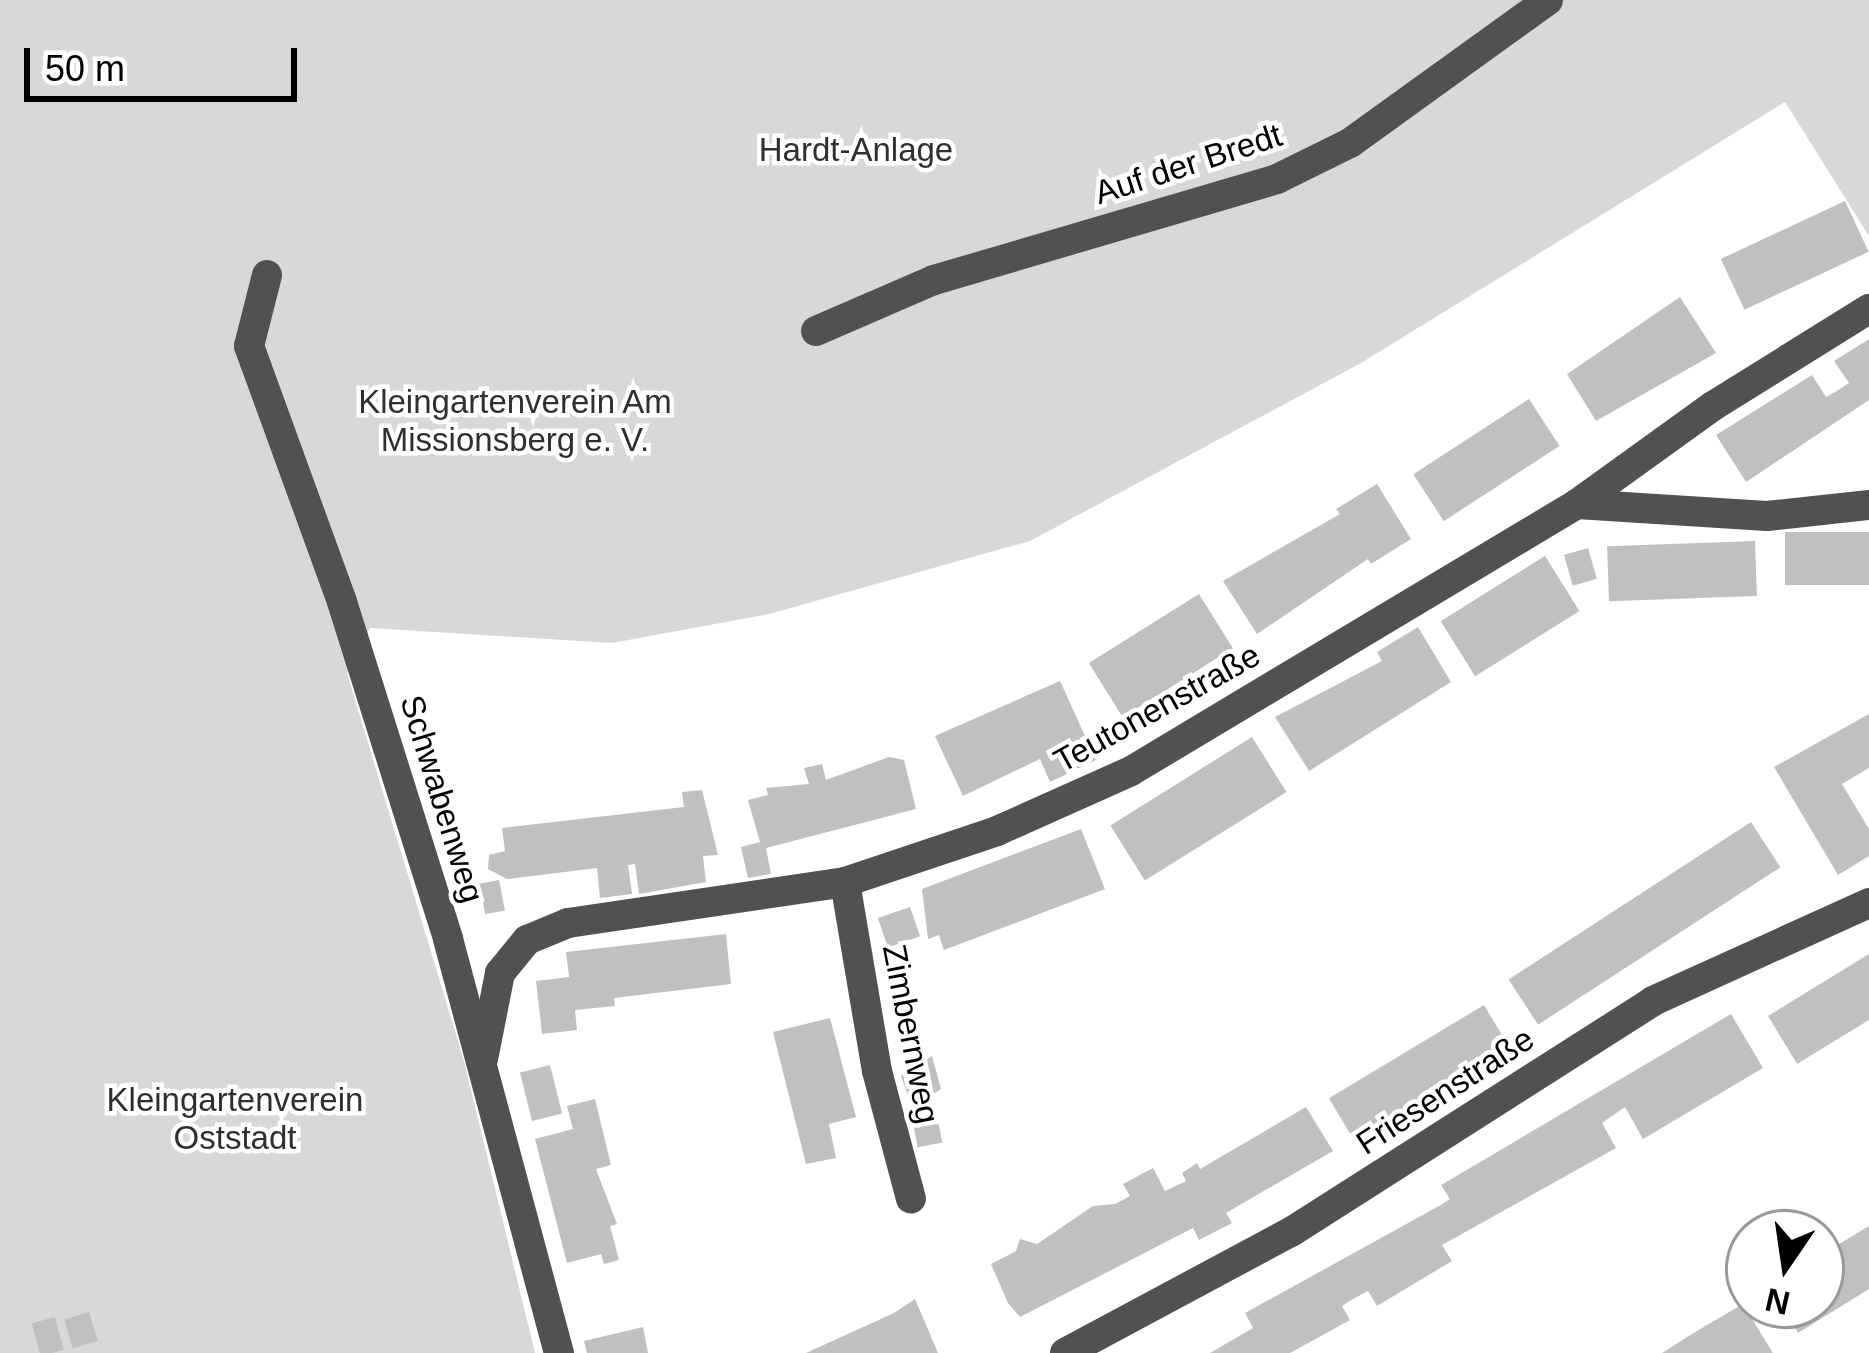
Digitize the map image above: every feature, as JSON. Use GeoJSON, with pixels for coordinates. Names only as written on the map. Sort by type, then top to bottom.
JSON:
{"type":"FeatureCollection","features":[{"type":"Feature","properties":{"kind":"street","name":"Auf der Bredt"},"geometry":{"type":"LineString","coordinates":[[816,331],[934,280],[1277,179],[1350,143],[1548,0]]}},
{"type":"Feature","properties":{"kind":"street","name":"Schwabenweg"},"geometry":{"type":"LineString","coordinates":[[267,275],[249,346],[342,602],[483,1059],[559,1353]]}},
{"type":"Feature","properties":{"kind":"street","name":"Teutonenstraße"},"geometry":{"type":"LineString","coordinates":[[483,1059],[500,973],[527,940],[568,923],[845,882],[997,832],[1131,771],[1577,504],[1713,406],[1869,309]]}},
{"type":"Feature","properties":{"kind":"street"},"geometry":{"type":"LineString","coordinates":[[1577,504],[1767,516],[1869,505]]}},
{"type":"Feature","properties":{"kind":"street","name":"Zimbernweg"},"geometry":{"type":"LineString","coordinates":[[845,882],[877,1071],[911,1199]]}},
{"type":"Feature","properties":{"kind":"street","name":"Friesenstraße"},"geometry":{"type":"LineString","coordinates":[[1065,1353],[1291,1232],[1653,1001],[1869,903]]}},
{"type":"Feature","properties":{"kind":"green space"},"geometry":{"type":"Polygon","coordinates":[[[0,0],[1869,0],[1869,236],[1785,102],[1361,363],[1030,541],[769,614],[612,643],[370,628],[347,673],[464,1061],[535,1353],[0,1353],[0,0]]]}},
{"type":"Feature","properties":{"kind":"building"},"geometry":{"type":"Polygon","coordinates":[[[1845,201],[1869,252],[1745,310],[1721,259],[1845,201]]]}},
{"type":"Feature","properties":{"kind":"building"},"geometry":{"type":"Polygon","coordinates":[[[1680,297],[1716,353],[1596,421],[1567,374],[1680,297]]]}},
{"type":"Feature","properties":{"kind":"building"},"geometry":{"type":"Polygon","coordinates":[[[1869,339],[1869,400],[1746,482],[1716,435],[1812,375],[1826,397],[1837,391],[1849,383],[1834,361],[1869,339]]]}},
{"type":"Feature","properties":{"kind":"building"},"geometry":{"type":"Polygon","coordinates":[[[1529,399],[1559,446],[1444,521],[1413,474],[1529,399]]]}},
{"type":"Feature","properties":{"kind":"building"},"geometry":{"type":"Polygon","coordinates":[[[1377,484],[1411,539],[1371,564],[1368,559],[1257,634],[1223,581],[1340,514],[1336,509],[1377,484]]]}},
{"type":"Feature","properties":{"kind":"building"},"geometry":{"type":"Polygon","coordinates":[[[1785,532],[1869,532],[1869,585],[1785,585],[1785,532]]]}},
{"type":"Feature","properties":{"kind":"building"},"geometry":{"type":"Polygon","coordinates":[[[1755,541],[1757,596],[1609,601],[1607,546],[1755,541]]]}},
{"type":"Feature","properties":{"kind":"building"},"geometry":{"type":"Polygon","coordinates":[[[1588,548],[1597,579],[1573,586],[1564,555],[1588,548]]]}},
{"type":"Feature","properties":{"kind":"building"},"geometry":{"type":"Polygon","coordinates":[[[1545,556],[1579,611],[1475,676],[1441,621],[1545,556]]]}},
{"type":"Feature","properties":{"kind":"building"},"geometry":{"type":"Polygon","coordinates":[[[1199,594],[1233,648],[1123,717],[1089,663],[1199,594]]]}},
{"type":"Feature","properties":{"kind":"building"},"geometry":{"type":"Polygon","coordinates":[[[1418,627],[1451,682],[1309,771],[1275,717],[1382,661],[1377,652],[1418,627]]]}},
{"type":"Feature","properties":{"kind":"building"},"geometry":{"type":"Polygon","coordinates":[[[1060,681],[1096,760],[1050,782],[1040,759],[963,796],[935,736],[1060,681]]]}},
{"type":"Feature","properties":{"kind":"building"},"geometry":{"type":"Polygon","coordinates":[[[1869,714],[1869,768],[1842,784],[1869,829],[1869,856],[1838,875],[1774,767],[1869,714]]]}},
{"type":"Feature","properties":{"kind":"building"},"geometry":{"type":"Polygon","coordinates":[[[1252,737],[1286,792],[1145,881],[1110,825],[1252,737]]]}},
{"type":"Feature","properties":{"kind":"building"},"geometry":{"type":"Polygon","coordinates":[[[889,757],[904,760],[916,809],[766,848],[771,874],[748,878],[741,847],[760,842],[748,800],[768,795],[766,788],[809,784],[804,768],[822,764],[826,780],[889,757]]]}},
{"type":"Feature","properties":{"kind":"building"},"geometry":{"type":"Polygon","coordinates":[[[702,790],[718,855],[703,856],[706,882],[639,894],[635,864],[628,865],[632,894],[600,898],[597,868],[507,879],[488,869],[489,855],[505,851],[502,828],[684,807],[682,792],[702,790]]]}},
{"type":"Feature","properties":{"kind":"building"},"geometry":{"type":"Polygon","coordinates":[[[1751,822],[1780,867],[1538,1025],[1509,979],[1751,822]]]}},
{"type":"Feature","properties":{"kind":"building"},"geometry":{"type":"Polygon","coordinates":[[[1081,829],[1105,889],[944,950],[939,935],[928,939],[922,889],[1081,829]]]}},
{"type":"Feature","properties":{"kind":"building"},"geometry":{"type":"Polygon","coordinates":[[[499,880],[505,910],[485,914],[479,884],[499,880]]]}},
{"type":"Feature","properties":{"kind":"building"},"geometry":{"type":"Polygon","coordinates":[[[910,907],[920,936],[888,947],[878,918],[910,907]]]}},
{"type":"Feature","properties":{"kind":"building"},"geometry":{"type":"Polygon","coordinates":[[[726,934],[731,984],[614,998],[615,1006],[575,1010],[577,1030],[542,1034],[536,981],[569,977],[566,952],[726,934]]]}},
{"type":"Feature","properties":{"kind":"building"},"geometry":{"type":"Polygon","coordinates":[[[1869,954],[1869,1020],[1797,1064],[1768,1016],[1869,954]]]}},
{"type":"Feature","properties":{"kind":"building"},"geometry":{"type":"Polygon","coordinates":[[[1484,1005],[1514,1055],[1359,1148],[1329,1098],[1484,1005]]]}},
{"type":"Feature","properties":{"kind":"building"},"geometry":{"type":"Polygon","coordinates":[[[1731,1014],[1763,1068],[1643,1139],[1625,1107],[1602,1123],[1616,1148],[1442,1245],[1452,1261],[1377,1306],[1368,1291],[1353,1299],[1342,1306],[1350,1320],[1290,1353],[1210,1353],[1253,1328],[1245,1313],[1450,1199],[1441,1185],[1731,1014]]]}},
{"type":"Feature","properties":{"kind":"building"},"geometry":{"type":"Polygon","coordinates":[[[830,1018],[856,1117],[829,1124],[836,1158],[806,1164],[773,1032],[830,1018]]]}},
{"type":"Feature","properties":{"kind":"building"},"geometry":{"type":"Polygon","coordinates":[[[932,1056],[941,1089],[912,1107],[901,1076],[932,1056]]]}},
{"type":"Feature","properties":{"kind":"building"},"geometry":{"type":"Polygon","coordinates":[[[550,1065],[562,1114],[532,1121],[520,1072],[550,1065]]]}},
{"type":"Feature","properties":{"kind":"building"},"geometry":{"type":"Polygon","coordinates":[[[595,1099],[611,1165],[596,1169],[617,1224],[610,1226],[619,1260],[604,1264],[601,1254],[567,1263],[535,1139],[573,1129],[567,1106],[595,1099]]]}},
{"type":"Feature","properties":{"kind":"building"},"geometry":{"type":"Polygon","coordinates":[[[1306,1107],[1333,1151],[1226,1213],[1232,1223],[1199,1240],[1193,1228],[1020,1317],[1008,1303],[991,1264],[1016,1251],[1020,1239],[1037,1244],[1093,1206],[1115,1204],[1130,1196],[1123,1184],[1153,1168],[1165,1191],[1186,1181],[1182,1173],[1197,1163],[1200,1169],[1306,1107]]]}},
{"type":"Feature","properties":{"kind":"building"},"geometry":{"type":"Polygon","coordinates":[[[936,1110],[942,1142],[918,1147],[911,1115],[936,1110]]]}},
{"type":"Feature","properties":{"kind":"building"},"geometry":{"type":"Polygon","coordinates":[[[1869,1226],[1869,1289],[1845,1304],[1845,1240],[1869,1226]]]}},
{"type":"Feature","properties":{"kind":"building"},"geometry":{"type":"Polygon","coordinates":[[[915,1299],[938,1353],[806,1353],[894,1313],[915,1299]]]}},
{"type":"Feature","properties":{"kind":"building"},"geometry":{"type":"Polygon","coordinates":[[[89,1312],[98,1341],[73,1348],[64,1320],[89,1312]]]}},
{"type":"Feature","properties":{"kind":"building"},"geometry":{"type":"Polygon","coordinates":[[[1725,1314],[1725,1329],[1758,1329],[1773,1353],[1662,1353],[1725,1314]]]}},
{"type":"Feature","properties":{"kind":"building"},"geometry":{"type":"Polygon","coordinates":[[[55,1317],[64,1350],[40,1353],[32,1323],[55,1317]]]}},
{"type":"Feature","properties":{"kind":"building"},"geometry":{"type":"Polygon","coordinates":[[[643,1327],[648,1353],[587,1353],[584,1341],[643,1327]]]}},
{"type":"Feature","properties":{"kind":"park label","name":"Hardt-Anlage"},"geometry":{"type":"Point","coordinates":[856,150]}},
{"type":"Feature","properties":{"kind":"park label","name":"Kleingartenverein Am Missionsberg e. V."},"geometry":{"type":"Point","coordinates":[515,421]}},
{"type":"Feature","properties":{"kind":"park label","name":"Kleingartenverein Oststadt"},"geometry":{"type":"Point","coordinates":[235,1119]}}]}
